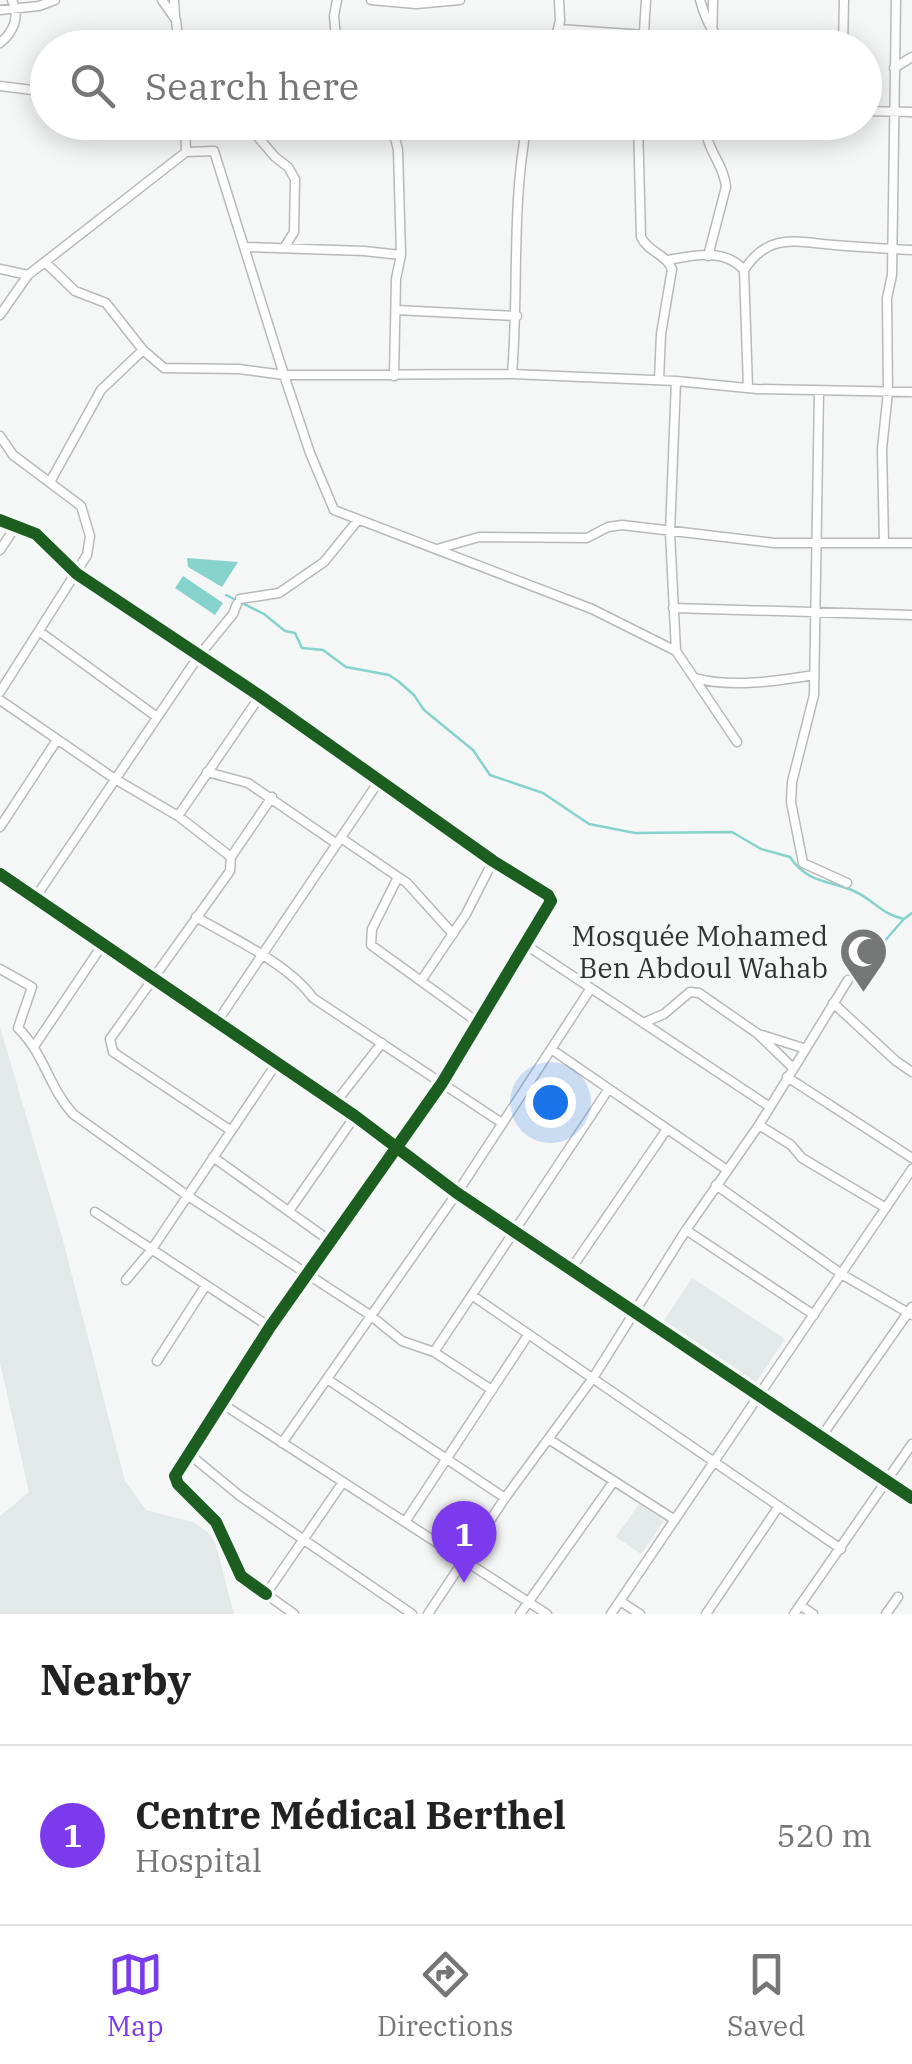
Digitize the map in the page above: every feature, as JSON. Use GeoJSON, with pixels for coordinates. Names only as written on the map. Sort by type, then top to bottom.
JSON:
{"type":"FeatureCollection","features":[{"type":"Feature","properties":{"kind":"street"},"geometry":{"type":"LineString","coordinates":[[0,10],[14,4],[55,0]]}},
{"type":"Feature","properties":{"kind":"street"},"geometry":{"type":"LineString","coordinates":[[162,0],[176,20]]}},
{"type":"Feature","properties":{"kind":"street"},"geometry":{"type":"LineString","coordinates":[[174,0],[177,30]]}},
{"type":"Feature","properties":{"kind":"street"},"geometry":{"type":"LineString","coordinates":[[335,30],[337,0]]}},
{"type":"Feature","properties":{"kind":"street"},"geometry":{"type":"LineString","coordinates":[[371,0],[460,0]]}},
{"type":"Feature","properties":{"kind":"street"},"geometry":{"type":"LineString","coordinates":[[559,0],[559,29],[573,30]]}},
{"type":"Feature","properties":{"kind":"street"},"geometry":{"type":"LineString","coordinates":[[644,30],[646,0]]}},
{"type":"Feature","properties":{"kind":"street"},"geometry":{"type":"LineString","coordinates":[[700,0],[712,30]]}},
{"type":"Feature","properties":{"kind":"street"},"geometry":{"type":"LineString","coordinates":[[712,30],[713,0]]}},
{"type":"Feature","properties":{"kind":"street"},"geometry":{"type":"LineString","coordinates":[[843,30],[844,0]]}},
{"type":"Feature","properties":{"kind":"street"},"geometry":{"type":"LineString","coordinates":[[884,543],[882,449],[888,392],[897,0]]}},
{"type":"Feature","properties":{"kind":"street"},"geometry":{"type":"LineString","coordinates":[[0,43],[14,27],[14,4]]}},
{"type":"Feature","properties":{"kind":"street"},"geometry":{"type":"LineString","coordinates":[[894,68],[912,57]]}},
{"type":"Feature","properties":{"kind":"street"},"geometry":{"type":"LineString","coordinates":[[0,86],[30,90]]}},
{"type":"Feature","properties":{"kind":"street"},"geometry":{"type":"LineString","coordinates":[[882,111],[912,112]]}},
{"type":"Feature","properties":{"kind":"street"},"geometry":{"type":"LineString","coordinates":[[186,140],[186,152]]}},
{"type":"Feature","properties":{"kind":"street"},"geometry":{"type":"LineString","coordinates":[[262,140],[295,178],[294,232],[284,248]]}},
{"type":"Feature","properties":{"kind":"street"},"geometry":{"type":"LineString","coordinates":[[394,376],[400,256],[396,140]]}},
{"type":"Feature","properties":{"kind":"street"},"geometry":{"type":"LineString","coordinates":[[512,374],[517,316],[515,228],[529,140]]}},
{"type":"Feature","properties":{"kind":"street"},"geometry":{"type":"LineString","coordinates":[[638,140],[641,236],[646,246],[668,260],[734,258],[744,270],[748,388]]}},
{"type":"Feature","properties":{"kind":"street"},"geometry":{"type":"LineString","coordinates":[[706,140],[725,176],[726,186],[708,256]]}},
{"type":"Feature","properties":{"kind":"street"},"geometry":{"type":"LineString","coordinates":[[0,315],[28,274],[186,152],[214,151],[284,375],[334,510],[592,609],[676,650],[738,742]]}},
{"type":"Feature","properties":{"kind":"street"},"geometry":{"type":"LineString","coordinates":[[744,270],[763,248],[778,242],[806,239],[823,244],[912,250]]}},
{"type":"Feature","properties":{"kind":"street"},"geometry":{"type":"LineString","coordinates":[[244,248],[400,256]]}},
{"type":"Feature","properties":{"kind":"street"},"geometry":{"type":"LineString","coordinates":[[658,380],[661,334],[673,279],[668,260]]}},
{"type":"Feature","properties":{"kind":"street"},"geometry":{"type":"LineString","coordinates":[[46,262],[76,291],[106,303],[143,350],[164,368],[239,369],[284,375],[512,374],[676,380],[748,388],[912,392]]}},
{"type":"Feature","properties":{"kind":"street"},"geometry":{"type":"LineString","coordinates":[[0,269],[28,274]]}},
{"type":"Feature","properties":{"kind":"street"},"geometry":{"type":"LineString","coordinates":[[396,310],[517,316]]}},
{"type":"Feature","properties":{"kind":"street"},"geometry":{"type":"LineString","coordinates":[[50,482],[101,390],[143,350]]}},
{"type":"Feature","properties":{"kind":"street"},"geometry":{"type":"LineString","coordinates":[[676,380],[670,533],[676,650]]}},
{"type":"Feature","properties":{"kind":"street"},"geometry":{"type":"LineString","coordinates":[[819,390],[814,675],[810,715],[792,782],[792,802],[803,863],[847,883]]}},
{"type":"Feature","properties":{"kind":"street"},"geometry":{"type":"LineString","coordinates":[[0,436],[12,455],[75,500],[84,514],[90,546],[78,574],[0,692]]}},
{"type":"Feature","properties":{"kind":"street"},"geometry":{"type":"LineString","coordinates":[[0,520],[36,534],[78,574],[548,895],[551,901],[442,1084],[270,1327],[176,1481],[216,1522],[240,1576],[294,1614]]}},
{"type":"Feature","properties":{"kind":"street"},"geometry":{"type":"LineString","coordinates":[[36,898],[198,656],[234,614],[238,602],[279,592],[324,562],[358,520]]}},
{"type":"Feature","properties":{"kind":"street"},"geometry":{"type":"LineString","coordinates":[[437,549],[479,537],[586,538],[608,526],[622,525],[774,544],[912,544]]}},
{"type":"Feature","properties":{"kind":"street"},"geometry":{"type":"LineString","coordinates":[[0,550],[16,526]]}},
{"type":"Feature","properties":{"kind":"street"},"geometry":{"type":"LineString","coordinates":[[674,608],[912,615]]}},
{"type":"Feature","properties":{"kind":"street"},"geometry":{"type":"LineString","coordinates":[[40,632],[157,717]]}},
{"type":"Feature","properties":{"kind":"street"},"geometry":{"type":"LineString","coordinates":[[695,678],[735,684],[814,675]]}},
{"type":"Feature","properties":{"kind":"street"},"geometry":{"type":"LineString","coordinates":[[178,816],[260,696]]}},
{"type":"Feature","properties":{"kind":"street"},"geometry":{"type":"LineString","coordinates":[[0,700],[115,779],[178,816],[231,857]]}},
{"type":"Feature","properties":{"kind":"street"},"geometry":{"type":"LineString","coordinates":[[0,827],[57,740]]}},
{"type":"Feature","properties":{"kind":"street"},"geometry":{"type":"LineString","coordinates":[[207,772],[248,783],[398,878],[453,934]]}},
{"type":"Feature","properties":{"kind":"street"},"geometry":{"type":"LineString","coordinates":[[218,1022],[379,781]]}},
{"type":"Feature","properties":{"kind":"street"},"geometry":{"type":"LineString","coordinates":[[230,1130],[113,1052],[110,1039],[230,870],[231,857],[272,797]]}},
{"type":"Feature","properties":{"kind":"street"},"geometry":{"type":"LineString","coordinates":[[420,981],[453,934],[493,861]]}},
{"type":"Feature","properties":{"kind":"street"},"geometry":{"type":"LineString","coordinates":[[0,874],[336,1102],[457,1193],[912,1498]]}},
{"type":"Feature","properties":{"kind":"street"},"geometry":{"type":"LineString","coordinates":[[398,878],[372,929],[371,944],[480,1023]]}},
{"type":"Feature","properties":{"kind":"street"},"geometry":{"type":"LineString","coordinates":[[196,917],[260,955],[303,985],[313,998],[502,1123]]}},
{"type":"Feature","properties":{"kind":"street"},"geometry":{"type":"LineString","coordinates":[[35,1045],[104,944]]}},
{"type":"Feature","properties":{"kind":"street"},"geometry":{"type":"LineString","coordinates":[[526,945],[770,1107]]}},
{"type":"Feature","properties":{"kind":"street"},"geometry":{"type":"LineString","coordinates":[[0,969],[32,986],[17,1025],[35,1045],[62,1102],[73,1114],[402,1341],[434,1352],[492,1390]]}},
{"type":"Feature","properties":{"kind":"street"},"geometry":{"type":"LineString","coordinates":[[428,1614],[594,1378],[848,980]]}},
{"type":"Feature","properties":{"kind":"street"},"geometry":{"type":"LineString","coordinates":[[282,1442],[457,1193],[591,988]]}},
{"type":"Feature","properties":{"kind":"street"},"geometry":{"type":"LineString","coordinates":[[643,1023],[664,1014],[690,992],[699,992],[758,1034],[792,1067]]}},
{"type":"Feature","properties":{"kind":"street"},"geometry":{"type":"LineString","coordinates":[[833,1002],[912,1072]]}},
{"type":"Feature","properties":{"kind":"street"},"geometry":{"type":"LineString","coordinates":[[758,1034],[803,1048]]}},
{"type":"Feature","properties":{"kind":"street"},"geometry":{"type":"LineString","coordinates":[[336,1102],[382,1043]]}},
{"type":"Feature","properties":{"kind":"street"},"geometry":{"type":"LineString","coordinates":[[551,1049],[727,1170]]}},
{"type":"Feature","properties":{"kind":"street"},"geometry":{"type":"LineString","coordinates":[[126,1280],[152,1248],[276,1064]]}},
{"type":"Feature","properties":{"kind":"street"},"geometry":{"type":"LineString","coordinates":[[787,1077],[912,1158]]}},
{"type":"Feature","properties":{"kind":"street"},"geometry":{"type":"LineString","coordinates":[[434,1352],[608,1090]]}},
{"type":"Feature","properties":{"kind":"street"},"geometry":{"type":"LineString","coordinates":[[289,1211],[355,1116]]}},
{"type":"Feature","properties":{"kind":"street"},"geometry":{"type":"LineString","coordinates":[[759,1124],[791,1145],[802,1158],[886,1208]]}},
{"type":"Feature","properties":{"kind":"street"},"geometry":{"type":"LineString","coordinates":[[571,1269],[666,1130]]}},
{"type":"Feature","properties":{"kind":"street"},"geometry":{"type":"LineString","coordinates":[[214,1157],[330,1241]]}},
{"type":"Feature","properties":{"kind":"street"},"geometry":{"type":"LineString","coordinates":[[612,1614],[912,1170]]}},
{"type":"Feature","properties":{"kind":"street"},"geometry":{"type":"LineString","coordinates":[[716,1185],[843,1276],[911,1312],[821,1437]]}},
{"type":"Feature","properties":{"kind":"street"},"geometry":{"type":"LineString","coordinates":[[95,1212],[270,1327]]}},
{"type":"Feature","properties":{"kind":"street"},"geometry":{"type":"LineString","coordinates":[[686,1230],[814,1315]]}},
{"type":"Feature","properties":{"kind":"street"},"geometry":{"type":"LineString","coordinates":[[157,1361],[206,1285]]}},
{"type":"Feature","properties":{"kind":"street"},"geometry":{"type":"LineString","coordinates":[[473,1296],[841,1549]]}},
{"type":"Feature","properties":{"kind":"street"},"geometry":{"type":"LineString","coordinates":[[405,1522],[528,1335]]}},
{"type":"Feature","properties":{"kind":"street"},"geometry":{"type":"LineString","coordinates":[[327,1379],[506,1498]]}},
{"type":"Feature","properties":{"kind":"street"},"geometry":{"type":"LineString","coordinates":[[221,1404],[547,1614]]}},
{"type":"Feature","properties":{"kind":"street"},"geometry":{"type":"LineString","coordinates":[[550,1440],[675,1520]]}},
{"type":"Feature","properties":{"kind":"street"},"geometry":{"type":"LineString","coordinates":[[794,1614],[912,1444]]}},
{"type":"Feature","properties":{"kind":"street"},"geometry":{"type":"LineString","coordinates":[[189,1454],[240,1496],[412,1614]]}},
{"type":"Feature","properties":{"kind":"street"},"geometry":{"type":"LineString","coordinates":[[520,1614],[614,1480]]}},
{"type":"Feature","properties":{"kind":"street"},"geometry":{"type":"LineString","coordinates":[[266,1594],[344,1482]]}},
{"type":"Feature","properties":{"kind":"street"},"geometry":{"type":"LineString","coordinates":[[706,1614],[778,1506]]}},
{"type":"Feature","properties":{"kind":"street"},"geometry":{"type":"LineString","coordinates":[[886,1614],[898,1597]]}},
{"type":"Feature","properties":{"kind":"street"},"geometry":{"type":"LineString","coordinates":[[620,1601],[640,1614]]}},
{"type":"Feature","properties":{"kind":"street"},"geometry":{"type":"LineString","coordinates":[[800,1605],[813,1614]]}},
{"type":"Feature","properties":{"kind":"shaded area"},"geometry":{"type":"Polygon","coordinates":[[[0,1027],[62,1237],[125,1481],[146,1510],[193,1522],[209,1533],[215,1542],[234,1614],[0,1614],[0,1516],[29,1492],[0,1363],[0,1027]]]}},
{"type":"Feature","properties":{"kind":"shaded area"},"geometry":{"type":"Polygon","coordinates":[[[692,1278],[785,1339],[756,1382],[663,1322],[692,1278]]]}},
{"type":"Feature","properties":{"kind":"shaded area"},"geometry":{"type":"Polygon","coordinates":[[[639,1504],[664,1521],[641,1554],[616,1537],[639,1504]]]}},
{"type":"Feature","properties":{"kind":"water"},"geometry":{"type":"Polygon","coordinates":[[[187,558],[238,562],[222,587],[188,567],[187,558]]]}},
{"type":"Feature","properties":{"kind":"water"},"geometry":{"type":"Polygon","coordinates":[[[183,576],[223,603],[215,615],[175,588],[183,576]]]}},
{"type":"Feature","properties":{"kind":"waterway"},"geometry":{"type":"LineString","coordinates":[[226,595],[264,614],[285,631],[295,633],[302,648],[323,650],[346,667],[389,675],[473,750],[490,775],[543,793],[589,824],[635,833],[732,832],[761,849],[790,857],[804,872],[854,891],[889,914],[904,919],[912,913]]}},
{"type":"Feature","properties":{"kind":"waterway"},"geometry":{"type":"LineString","coordinates":[[855,975],[903,920]]}},
{"type":"Feature","properties":{"kind":"cycle path"},"geometry":{"type":"LineString","coordinates":[[0,520],[36,534],[77,574],[260,696],[493,861],[548,895],[551,901],[442,1083],[270,1327],[175,1476],[178,1484],[216,1522],[241,1576],[266,1594]]}},
{"type":"Feature","properties":{"kind":"cycle path"},"geometry":{"type":"LineString","coordinates":[[0,874],[355,1116],[457,1193],[912,1498]]}},
{"type":"Feature","properties":{"kind":"place","name":"Mosquée Mohamed Ben Abdoul Wahab"},"geometry":{"type":"Point","coordinates":[863,994]}},
{"type":"Feature","properties":{"kind":"place","name":"Centre Médical Berthel"},"geometry":{"type":"Point","coordinates":[464,1583]}}]}
